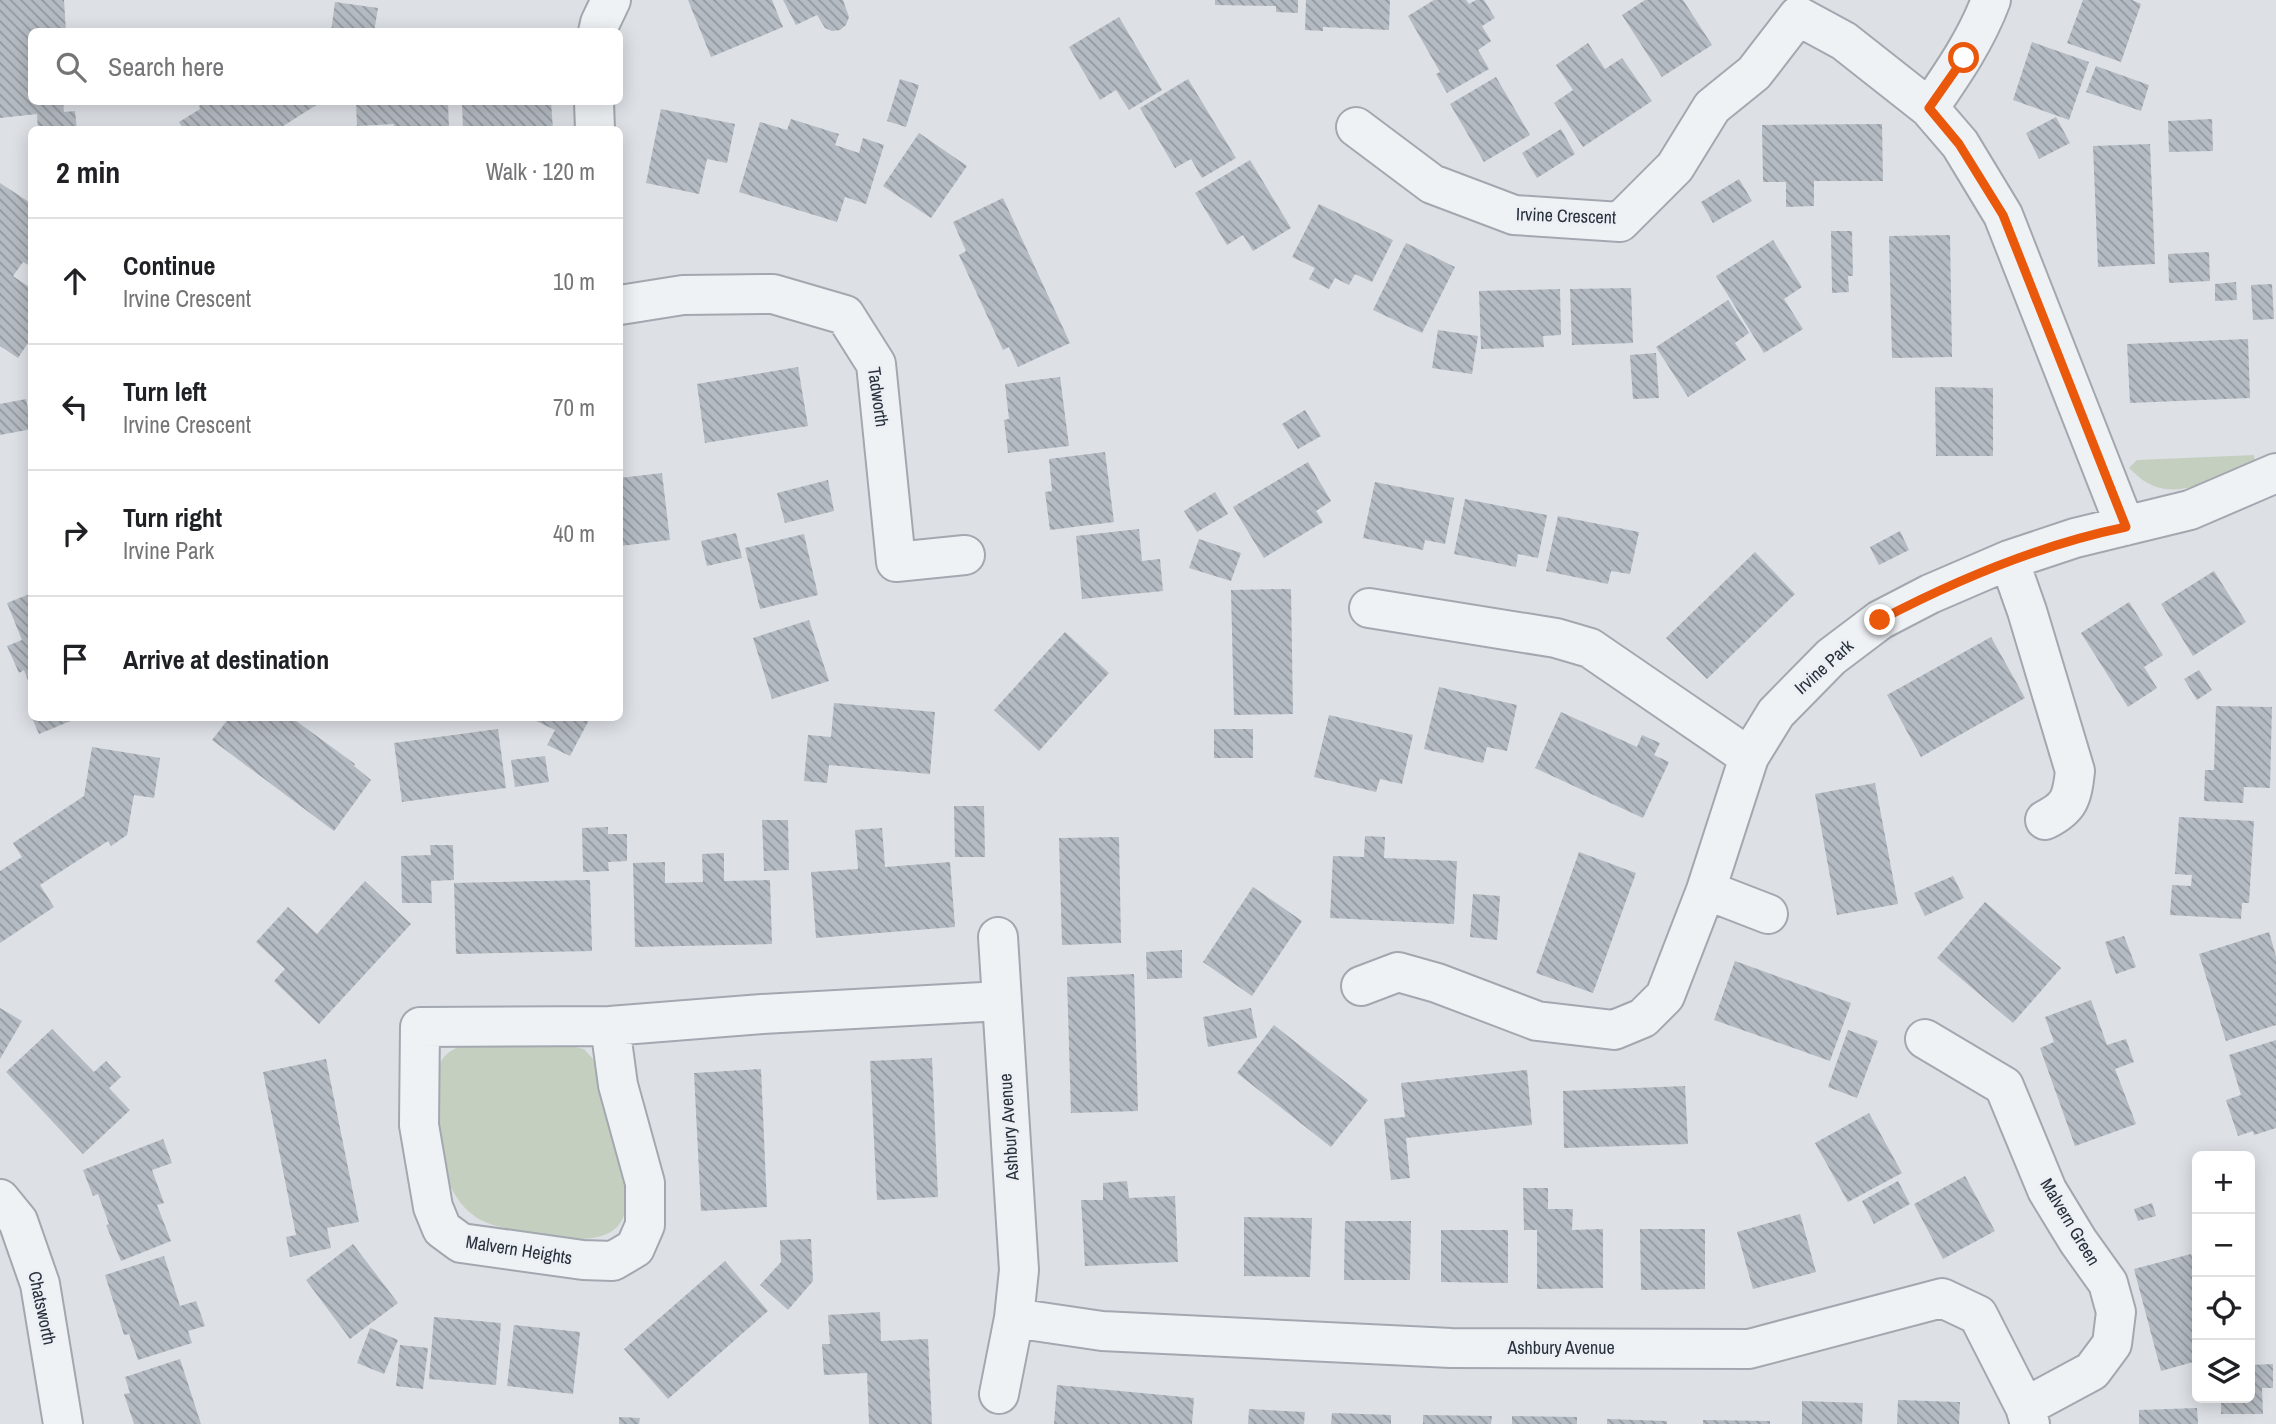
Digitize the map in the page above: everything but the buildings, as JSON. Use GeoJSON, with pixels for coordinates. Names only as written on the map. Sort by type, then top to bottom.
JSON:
{"type":"FeatureCollection","features":[{"type":"Feature","properties":{"kind":"street"},"geometry":{"type":"LineString","coordinates":[[599,28],[611,0]]}},
{"type":"Feature","properties":{"kind":"street"},"geometry":{"type":"LineString","coordinates":[[1929,108],[1964,58],[1991,0]]}},
{"type":"Feature","properties":{"kind":"street","name":"Irvine Crescent"},"geometry":{"type":"LineString","coordinates":[[1356,127],[1432,184],[1514,215],[1620,222],[1675,167],[1712,107],[1754,72],[1798,16],[1844,41],[1929,108],[1959,144],[2003,215],[2126,527]]}},
{"type":"Feature","properties":{"kind":"street"},"geometry":{"type":"LineString","coordinates":[[594,105],[595,126]]}},
{"type":"Feature","properties":{"kind":"street","name":"Tadworth"},"geometry":{"type":"LineString","coordinates":[[623,305],[683,295],[773,295],[845,314],[876,364],[896,562],[965,555]]}},
{"type":"Feature","properties":{"kind":"street","name":"Irvine Park"},"geometry":{"type":"LineString","coordinates":[[1361,986],[1398,972],[1437,983],[1537,1021],[1614,1030],[1643,1018],[1665,996],[1706,890],[1749,757],[1776,713],[1831,657],[1880,620],[1930,594],[2009,560],[2075,538],[2190,510],[2275,475]]}},
{"type":"Feature","properties":{"kind":"street"},"geometry":{"type":"LineString","coordinates":[[2009,560],[2075,771],[2073,790],[2063,811],[2045,820]]}},
{"type":"Feature","properties":{"kind":"street"},"geometry":{"type":"LineString","coordinates":[[1369,608],[1556,638],[1590,648],[1749,757]]}},
{"type":"Feature","properties":{"kind":"street"},"geometry":{"type":"LineString","coordinates":[[1706,890],[1768,914]]}},
{"type":"Feature","properties":{"kind":"street","name":"Ashbury Avenue"},"geometry":{"type":"LineString","coordinates":[[998,937],[1019,1270],[1014,1318],[999,1394]]}},
{"type":"Feature","properties":{"kind":"street","name":"Malvern Heights"},"geometry":{"type":"LineString","coordinates":[[610,1026],[618,1085],[645,1183],[645,1225],[635,1248],[613,1261],[583,1260],[461,1243],[443,1230],[433,1207],[419,1125],[420,1027],[610,1026],[1001,1001]]}},
{"type":"Feature","properties":{"kind":"street","name":"Malvern Green"},"geometry":{"type":"LineString","coordinates":[[1924,1039],[2004,1086],[2047,1189],[2078,1241],[2108,1283],[2116,1312],[2112,1344],[2092,1371],[2027,1416]]}},
{"type":"Feature","properties":{"kind":"street","name":"Chatsworth"},"geometry":{"type":"LineString","coordinates":[[0,1199],[18,1221],[40,1284],[63,1424]]}},
{"type":"Feature","properties":{"kind":"street","name":"Ashbury Avenue"},"geometry":{"type":"LineString","coordinates":[[1014,1318],[1102,1331],[1451,1348],[1749,1349],[1941,1298],[1978,1315],[2027,1416]]}},
{"type":"Feature","properties":{"kind":"green space"},"geometry":{"type":"Polygon","coordinates":[[[2254,455],[2255,462],[2187,488],[2159,488],[2144,481],[2129,468],[2137,460],[2254,455]]]}},
{"type":"Feature","properties":{"kind":"green space"},"geometry":{"type":"Polygon","coordinates":[[[464,1044],[566,1045],[584,1049],[593,1059],[629,1197],[617,1227],[606,1234],[591,1238],[556,1238],[490,1224],[461,1203],[451,1188],[440,1152],[437,1097],[438,1072],[442,1060],[464,1044]]]}},
{"type":"Feature","properties":{"kind":"route"},"geometry":{"type":"LineString","coordinates":[[1880,620],[1930,594],[2009,560],[2075,538],[2126,527],[2003,215],[1959,144],[1929,108],[1964,58]]}}]}
